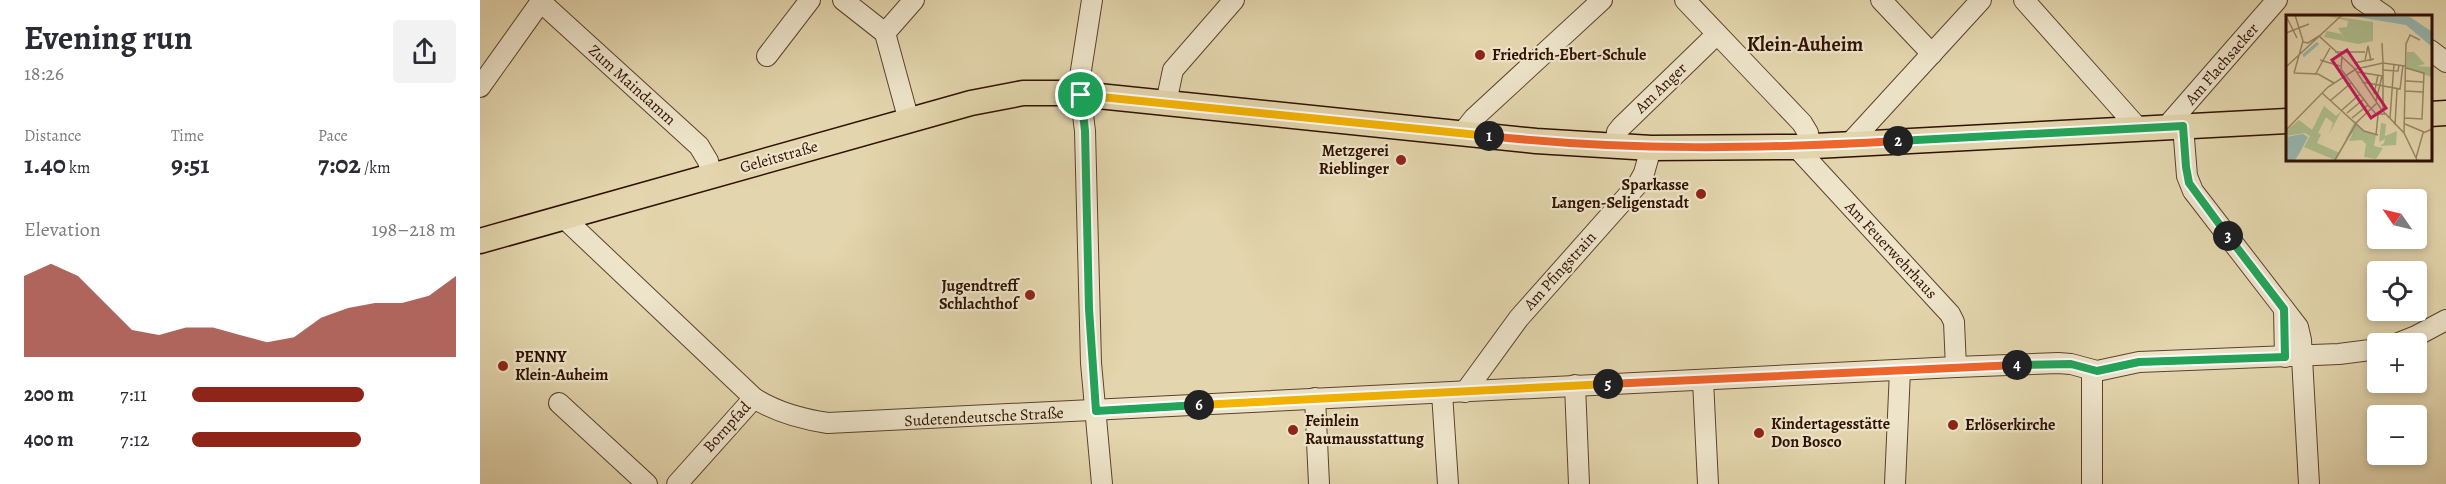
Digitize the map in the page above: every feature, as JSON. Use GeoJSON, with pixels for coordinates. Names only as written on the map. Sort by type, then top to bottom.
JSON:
{"type":"FeatureCollection","features":[{"type":"Feature","properties":{"kind":"main road","name":"Geleitstraße"},"geometry":{"type":"LineString","coordinates":[[480,242],[980,101],[1023,93],[1081,95],[1462,133],[1615,147],[1651,148],[1803,147],[2286,121]]}},
{"type":"Feature","properties":{"kind":"main road"},"geometry":{"type":"LineString","coordinates":[[2431,114],[2446,113]]}},
{"type":"Feature","properties":{"kind":"street"},"geometry":{"type":"LineString","coordinates":[[767,56],[810,0]]}},
{"type":"Feature","properties":{"kind":"street"},"geometry":{"type":"LineString","coordinates":[[843,0],[885,33],[909,121]]}},
{"type":"Feature","properties":{"kind":"street"},"geometry":{"type":"LineString","coordinates":[[885,33],[914,0]]}},
{"type":"Feature","properties":{"kind":"street"},"geometry":{"type":"LineString","coordinates":[[1092,0],[1079,83],[1085,131],[1090,331],[1102,484]]}},
{"type":"Feature","properties":{"kind":"street"},"geometry":{"type":"LineString","coordinates":[[1166,103],[1173,70],[1234,0]]}},
{"type":"Feature","properties":{"kind":"street"},"geometry":{"type":"LineString","coordinates":[[1462,133],[1474,118],[1602,0]]}},
{"type":"Feature","properties":{"kind":"street","name":"Am Feuerwehrhaus"},"geometry":{"type":"LineString","coordinates":[[1685,0],[1802,123],[1808,133],[1803,147],[1950,314],[1954,322],[1956,367]]}},
{"type":"Feature","properties":{"kind":"street"},"geometry":{"type":"LineString","coordinates":[[1881,0],[1932,54]]}},
{"type":"Feature","properties":{"kind":"street"},"geometry":{"type":"LineString","coordinates":[[1849,144],[1981,0]]}},
{"type":"Feature","properties":{"kind":"street"},"geometry":{"type":"LineString","coordinates":[[2024,0],[2139,129]]}},
{"type":"Feature","properties":{"kind":"street","name":"Am Flachsacker"},"geometry":{"type":"LineString","coordinates":[[2175,126],[2277,0]]}},
{"type":"Feature","properties":{"kind":"street"},"geometry":{"type":"LineString","coordinates":[[2362,0],[2384,15]]}},
{"type":"Feature","properties":{"kind":"street"},"geometry":{"type":"LineString","coordinates":[[480,87],[541,1]]}},
{"type":"Feature","properties":{"kind":"street","name":"Zum Maindamm"},"geometry":{"type":"LineString","coordinates":[[541,1],[699,146],[708,161],[712,176]]}},
{"type":"Feature","properties":{"kind":"street","name":"Am Anger"},"geometry":{"type":"LineString","coordinates":[[1615,147],[1617,132],[1621,127],[1717,34]]}},
{"type":"Feature","properties":{"kind":"street"},"geometry":{"type":"LineString","coordinates":[[2175,126],[2189,183],[2298,327],[2301,340],[2293,356],[2308,484]]}},
{"type":"Feature","properties":{"kind":"street","name":"Am Pfingstrain"},"geometry":{"type":"LineString","coordinates":[[1465,392],[1518,318],[1638,184],[1644,173],[1651,148]]}},
{"type":"Feature","properties":{"kind":"street","name":"Sudetendeutsche Straße"},"geometry":{"type":"LineString","coordinates":[[564,218],[754,398],[786,414],[828,423],[1956,367],[2058,363],[2071,364],[2092,371],[2139,362],[2339,354],[2367,350]]}},
{"type":"Feature","properties":{"kind":"street"},"geometry":{"type":"LineString","coordinates":[[2419,333],[2446,320]]}},
{"type":"Feature","properties":{"kind":"street"},"geometry":{"type":"LineString","coordinates":[[1895,484],[1900,370]]}},
{"type":"Feature","properties":{"kind":"street"},"geometry":{"type":"LineString","coordinates":[[2092,371],[2092,484]]}},
{"type":"Feature","properties":{"kind":"street"},"geometry":{"type":"LineString","coordinates":[[1703,380],[1708,484]]}},
{"type":"Feature","properties":{"kind":"street"},"geometry":{"type":"LineString","coordinates":[[1575,385],[1579,484]]}},
{"type":"Feature","properties":{"kind":"street"},"geometry":{"type":"LineString","coordinates":[[1442,393],[1448,484]]}},
{"type":"Feature","properties":{"kind":"street","name":"Bornpfad"},"geometry":{"type":"LineString","coordinates":[[677,484],[754,398]]}},
{"type":"Feature","properties":{"kind":"street"},"geometry":{"type":"LineString","coordinates":[[1316,398],[1319,484]]}},
{"type":"Feature","properties":{"kind":"street"},"geometry":{"type":"LineString","coordinates":[[559,402],[647,484]]}},
{"type":"Feature","properties":{"kind":"place","name":"Friedrich-Ebert-Schule"},"geometry":{"type":"Point","coordinates":[1480,55]}},
{"type":"Feature","properties":{"kind":"place","name":"Metzgerei Rieblinger"},"geometry":{"type":"Point","coordinates":[1401,160]}},
{"type":"Feature","properties":{"kind":"place","name":"Sparkasse Langen-Seligenstadt"},"geometry":{"type":"Point","coordinates":[1701,194]}},
{"type":"Feature","properties":{"kind":"place","name":"Jugendtreff Schlachthof"},"geometry":{"type":"Point","coordinates":[1030,295]}},
{"type":"Feature","properties":{"kind":"place","name":"PENNY Klein-Auheim"},"geometry":{"type":"Point","coordinates":[503,366]}},
{"type":"Feature","properties":{"kind":"place","name":"Erlöserkirche"},"geometry":{"type":"Point","coordinates":[1953,425]}},
{"type":"Feature","properties":{"kind":"place","name":"Feinlein Raumausstattung"},"geometry":{"type":"Point","coordinates":[1293,430]}},
{"type":"Feature","properties":{"kind":"place","name":"Kindertagesstätte Don Bosco"},"geometry":{"type":"Point","coordinates":[1759,433]}},
{"type":"Feature","properties":{"kind":"district","name":"Klein-Auheim"},"geometry":{"type":"Point","coordinates":[1805,44]}},
{"type":"Feature","properties":{"kind":"route"},"geometry":{"type":"LineString","coordinates":[[1081,95],[1615,147],[1796,147],[2183,126],[2187,176],[2193,191],[2284,309],[2285,357],[2139,362],[2097,371],[2058,363],[1956,367],[1096,411],[1091,363],[1085,131],[1081,95]]}}]}
